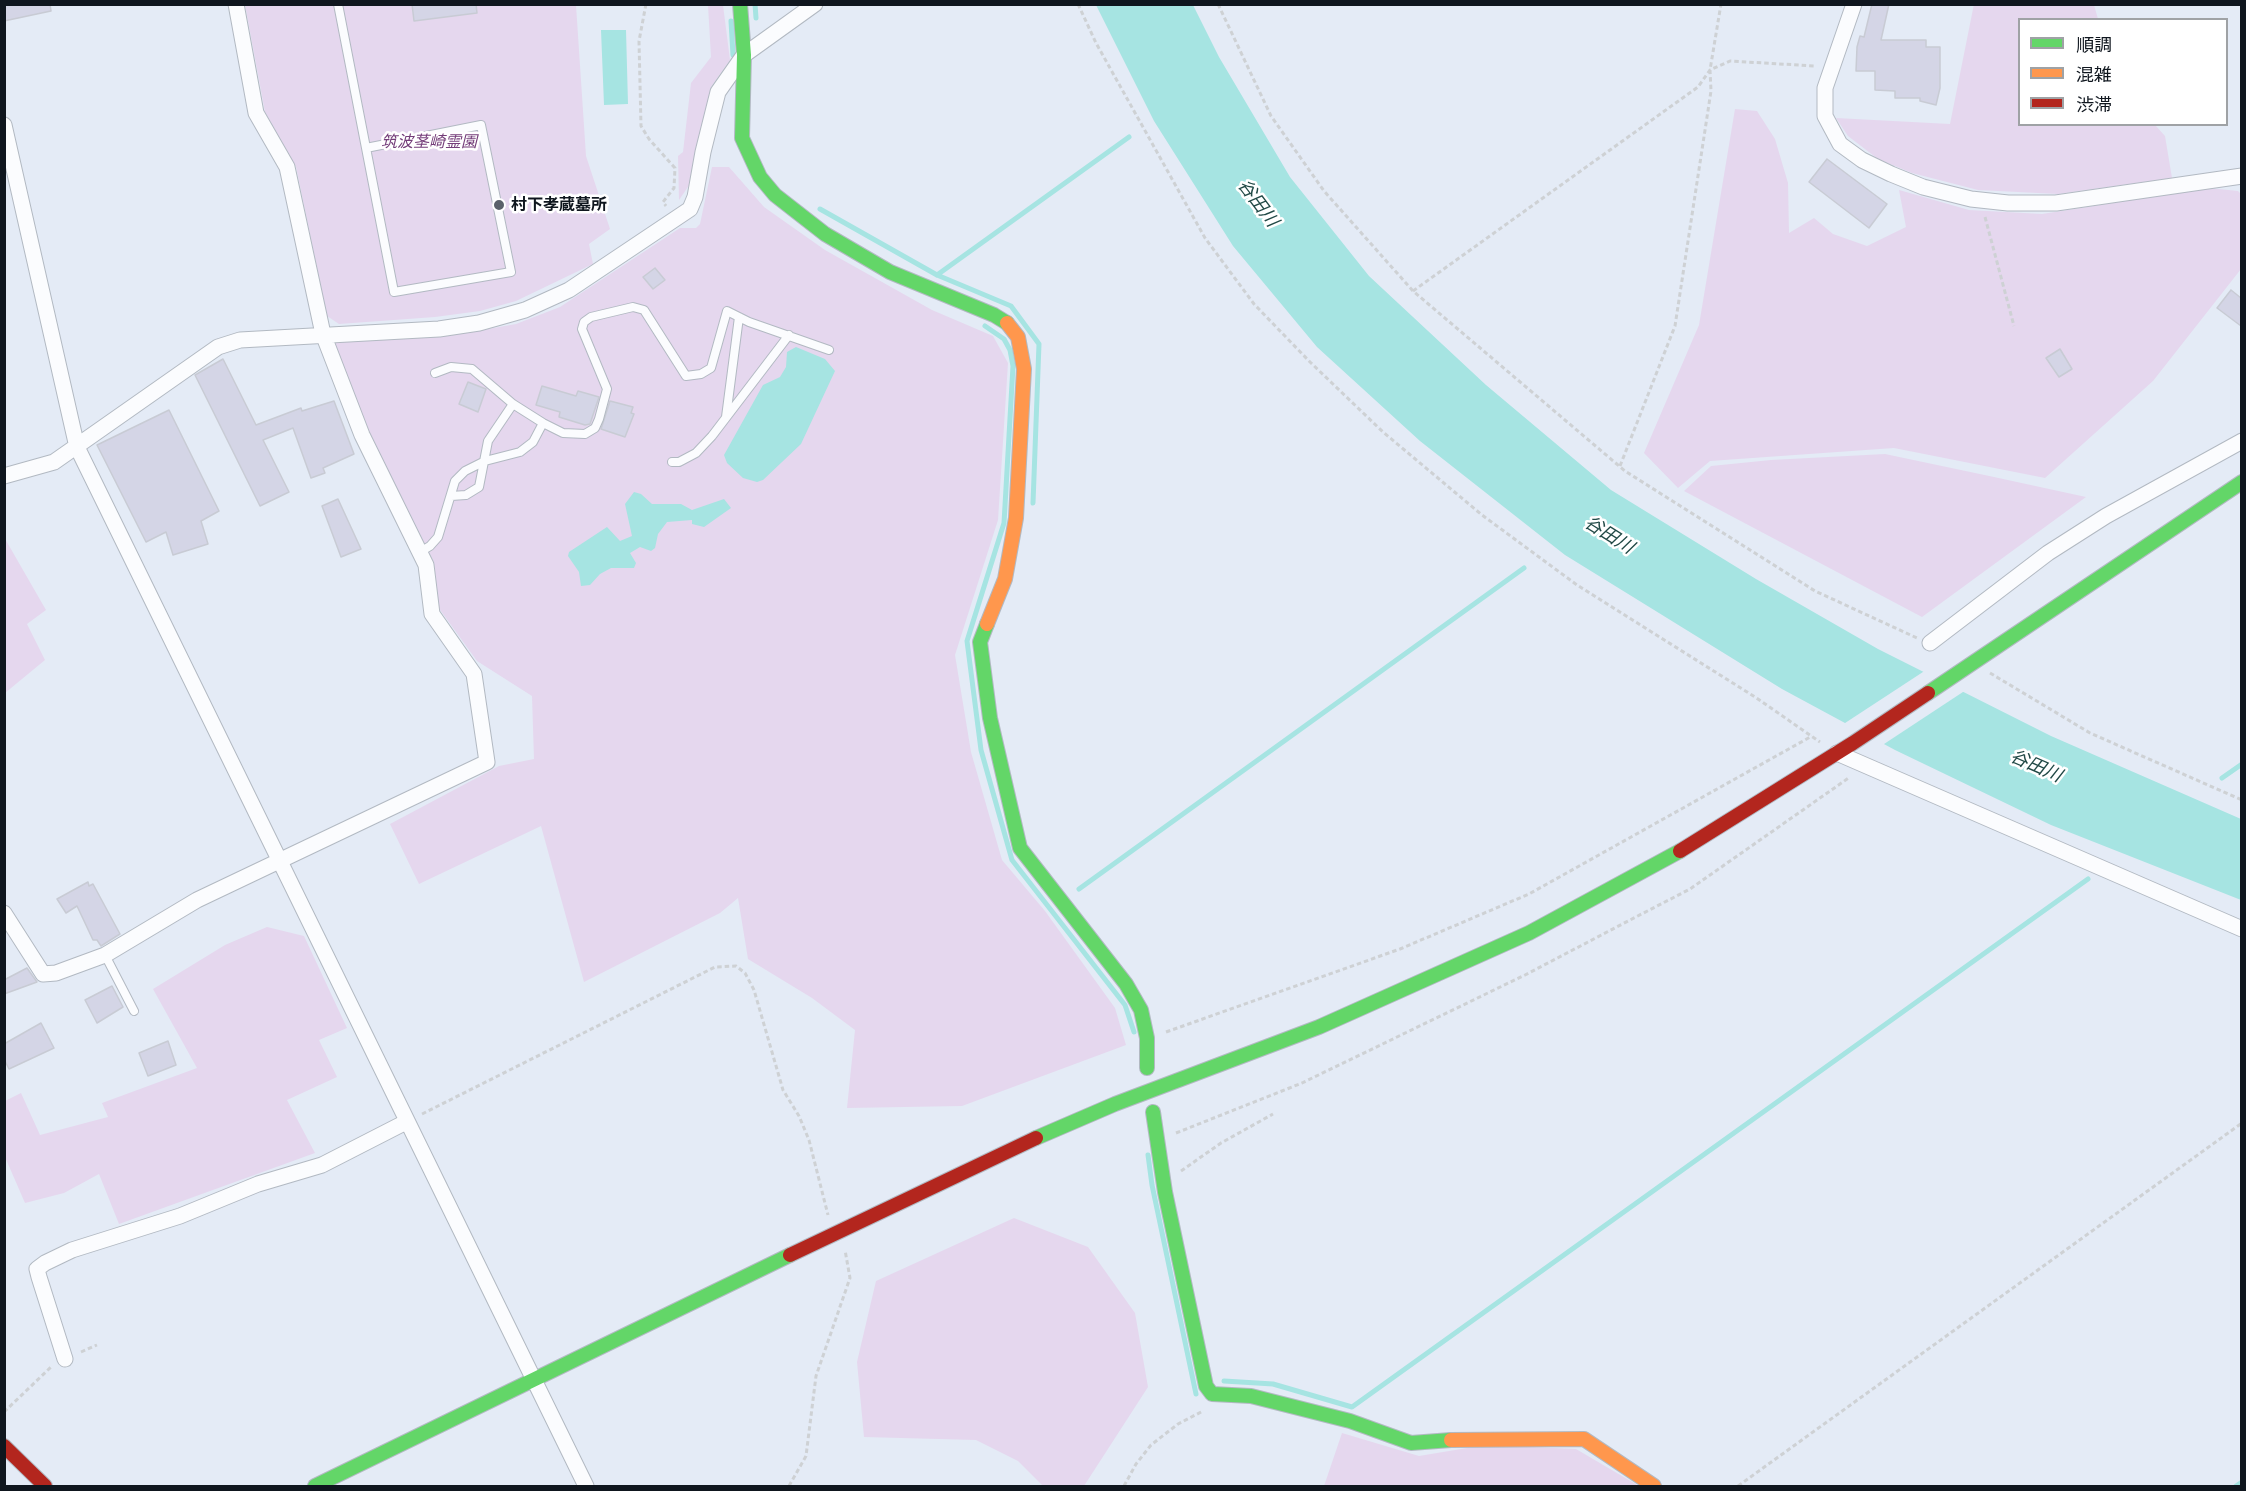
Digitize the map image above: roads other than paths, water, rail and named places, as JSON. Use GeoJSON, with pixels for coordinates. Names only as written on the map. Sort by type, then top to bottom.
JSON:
{"type":"FeatureCollection","features":[{"type":"Feature","properties":{"kind":"street"},"geometry":{"type":"LineString","coordinates":[[4,913],[43,974],[56,973],[105,955],[197,900],[487,762],[474,674],[432,614],[426,565],[362,435],[323,334],[287,167],[256,113],[236,4]]}},
{"type":"Feature","properties":{"kind":"street"},"geometry":{"type":"LineString","coordinates":[[740,4],[744,55],[742,138],[751,162],[775,195],[825,234],[881,267],[994,315],[1006,323],[1018,337],[1023,369],[1016,518],[1005,579],[980,642],[990,718],[1020,848],[1126,984],[1141,1010],[1147,1038],[1148,1068]]}},
{"type":"Feature","properties":{"kind":"street"},"geometry":{"type":"LineString","coordinates":[[4,461],[11,475],[54,462],[218,347],[240,340],[439,329],[479,323],[525,310],[583,282],[690,209],[695,197],[703,152],[718,92],[744,55],[815,4]]}},
{"type":"Feature","properties":{"kind":"street"},"geometry":{"type":"LineString","coordinates":[[1854,4],[1825,88],[1823,107],[1828,127],[1840,144],[1862,160],[1923,187],[1983,200],[2056,203],[2241,176]]}},
{"type":"Feature","properties":{"kind":"street"},"geometry":{"type":"LineString","coordinates":[[4,125],[77,447],[586,1486]]}},
{"type":"Feature","properties":{"kind":"street"},"geometry":{"type":"LineString","coordinates":[[1930,643],[2048,553],[2106,516],[2241,441]]}},
{"type":"Feature","properties":{"kind":"street"},"geometry":{"type":"LineString","coordinates":[[315,1486],[1011,1148],[1115,1104],[1319,1027],[1529,933],[1678,852],[1837,753],[2241,483]]}},
{"type":"Feature","properties":{"kind":"street"},"geometry":{"type":"LineString","coordinates":[[1837,753],[2241,929]]}},
{"type":"Feature","properties":{"kind":"street"},"geometry":{"type":"LineString","coordinates":[[1153,1112],[1162,1177],[1206,1386],[1212,1394],[1262,1399],[1350,1421],[1411,1443],[1461,1439],[1584,1439],[1654,1486]]}},
{"type":"Feature","properties":{"kind":"street"},"geometry":{"type":"LineString","coordinates":[[65,1359],[37,1269],[45,1263],[72,1250],[180,1216],[258,1184],[322,1166],[406,1122]]}},
{"type":"Feature","properties":{"kind":"street"},"geometry":{"type":"LineString","coordinates":[[4,1446],[45,1486]]}},
{"type":"Feature","properties":{"kind":"lane"},"geometry":{"type":"LineString","coordinates":[[338,4],[394,292],[511,272],[481,125],[366,147]]}},
{"type":"Feature","properties":{"kind":"lane"},"geometry":{"type":"LineString","coordinates":[[435,373],[451,367],[472,369],[513,404],[543,423],[563,433],[585,434],[595,428],[607,389],[582,329],[584,322],[591,317],[633,308],[644,310],[686,376],[701,374],[711,368],[727,311],[830,350]]}},
{"type":"Feature","properties":{"kind":"lane"},"geometry":{"type":"LineString","coordinates":[[726,417],[739,317]]}},
{"type":"Feature","properties":{"kind":"lane"},"geometry":{"type":"LineString","coordinates":[[672,462],[679,462],[696,453],[789,335]]}},
{"type":"Feature","properties":{"kind":"lane"},"geometry":{"type":"LineString","coordinates":[[451,496],[466,495],[479,487],[488,441],[513,404]]}},
{"type":"Feature","properties":{"kind":"lane"},"geometry":{"type":"LineString","coordinates":[[420,552],[438,537],[455,481],[465,471],[485,461],[520,452],[533,442],[543,423]]}},
{"type":"Feature","properties":{"kind":"lane"},"geometry":{"type":"LineString","coordinates":[[105,955],[134,1011]]}},
{"type":"Feature","properties":{"kind":"water","name":"谷田川"},"geometry":{"type":"Polygon","coordinates":[[[1096,5],[1193,5],[1219,57],[1290,177],[1369,276],[1486,385],[1611,490],[1756,579],[1878,649],[2051,736],[2241,819],[2241,900],[2051,825],[1895,750],[1782,689],[1565,555],[1420,441],[1317,347],[1233,246],[1154,121],[1096,5]]]}},
{"type":"Feature","properties":{"kind":"water"},"geometry":{"type":"Polygon","coordinates":[[[601,30],[626,30],[628,104],[604,105],[601,30]]]}},
{"type":"Feature","properties":{"kind":"water"},"geometry":{"type":"Polygon","coordinates":[[[796,347],[825,359],[835,371],[801,444],[763,480],[757,482],[743,478],[727,463],[724,455],[763,385],[780,377],[786,367],[787,352],[796,347]]]}},
{"type":"Feature","properties":{"kind":"water"},"geometry":{"type":"Polygon","coordinates":[[[634,492],[641,494],[652,504],[681,504],[692,510],[724,499],[731,508],[704,527],[692,524],[692,520],[667,522],[658,534],[655,548],[651,551],[640,547],[630,553],[636,563],[634,568],[611,568],[600,574],[590,585],[581,586],[579,572],[568,556],[569,552],[607,527],[620,541],[632,536],[625,504],[634,492]]]}},
{"type":"Feature","properties":{"kind":"waterway"},"geometry":{"type":"LineString","coordinates":[[755,4],[756,18]]}},
{"type":"Feature","properties":{"kind":"waterway"},"geometry":{"type":"LineString","coordinates":[[731,21],[733,55]]}},
{"type":"Feature","properties":{"kind":"waterway"},"geometry":{"type":"LineString","coordinates":[[937,275],[1129,137]]}},
{"type":"Feature","properties":{"kind":"waterway"},"geometry":{"type":"LineString","coordinates":[[820,209],[937,275],[1011,306],[1039,344],[1033,503]]}},
{"type":"Feature","properties":{"kind":"waterway"},"geometry":{"type":"LineString","coordinates":[[985,326],[1004,339],[1010,350],[1013,366],[1004,523],[967,641],[981,750],[1012,860],[1125,1005],[1134,1032]]}},
{"type":"Feature","properties":{"kind":"waterway"},"geometry":{"type":"LineString","coordinates":[[1079,889],[1524,568]]}},
{"type":"Feature","properties":{"kind":"waterway"},"geometry":{"type":"LineString","coordinates":[[2222,778],[2242,764]]}},
{"type":"Feature","properties":{"kind":"waterway"},"geometry":{"type":"LineString","coordinates":[[1224,1381],[1273,1384],[1352,1407],[2088,879]]}},
{"type":"Feature","properties":{"kind":"waterway"},"geometry":{"type":"LineString","coordinates":[[1148,1155],[1152,1185],[1196,1394]]}},
{"type":"Feature","properties":{"kind":"waterway"},"geometry":{"type":"LineString","coordinates":[[2236,1486],[2242,1482]]}},
{"type":"Feature","properties":{"kind":"place","name":"村下孝蔵墓所"},"geometry":{"type":"Point","coordinates":[499,205]}},
{"type":"Feature","properties":{"kind":"park label","name":"筑波茎崎霊園"},"geometry":{"type":"Point","coordinates":[429,142]}}]}
